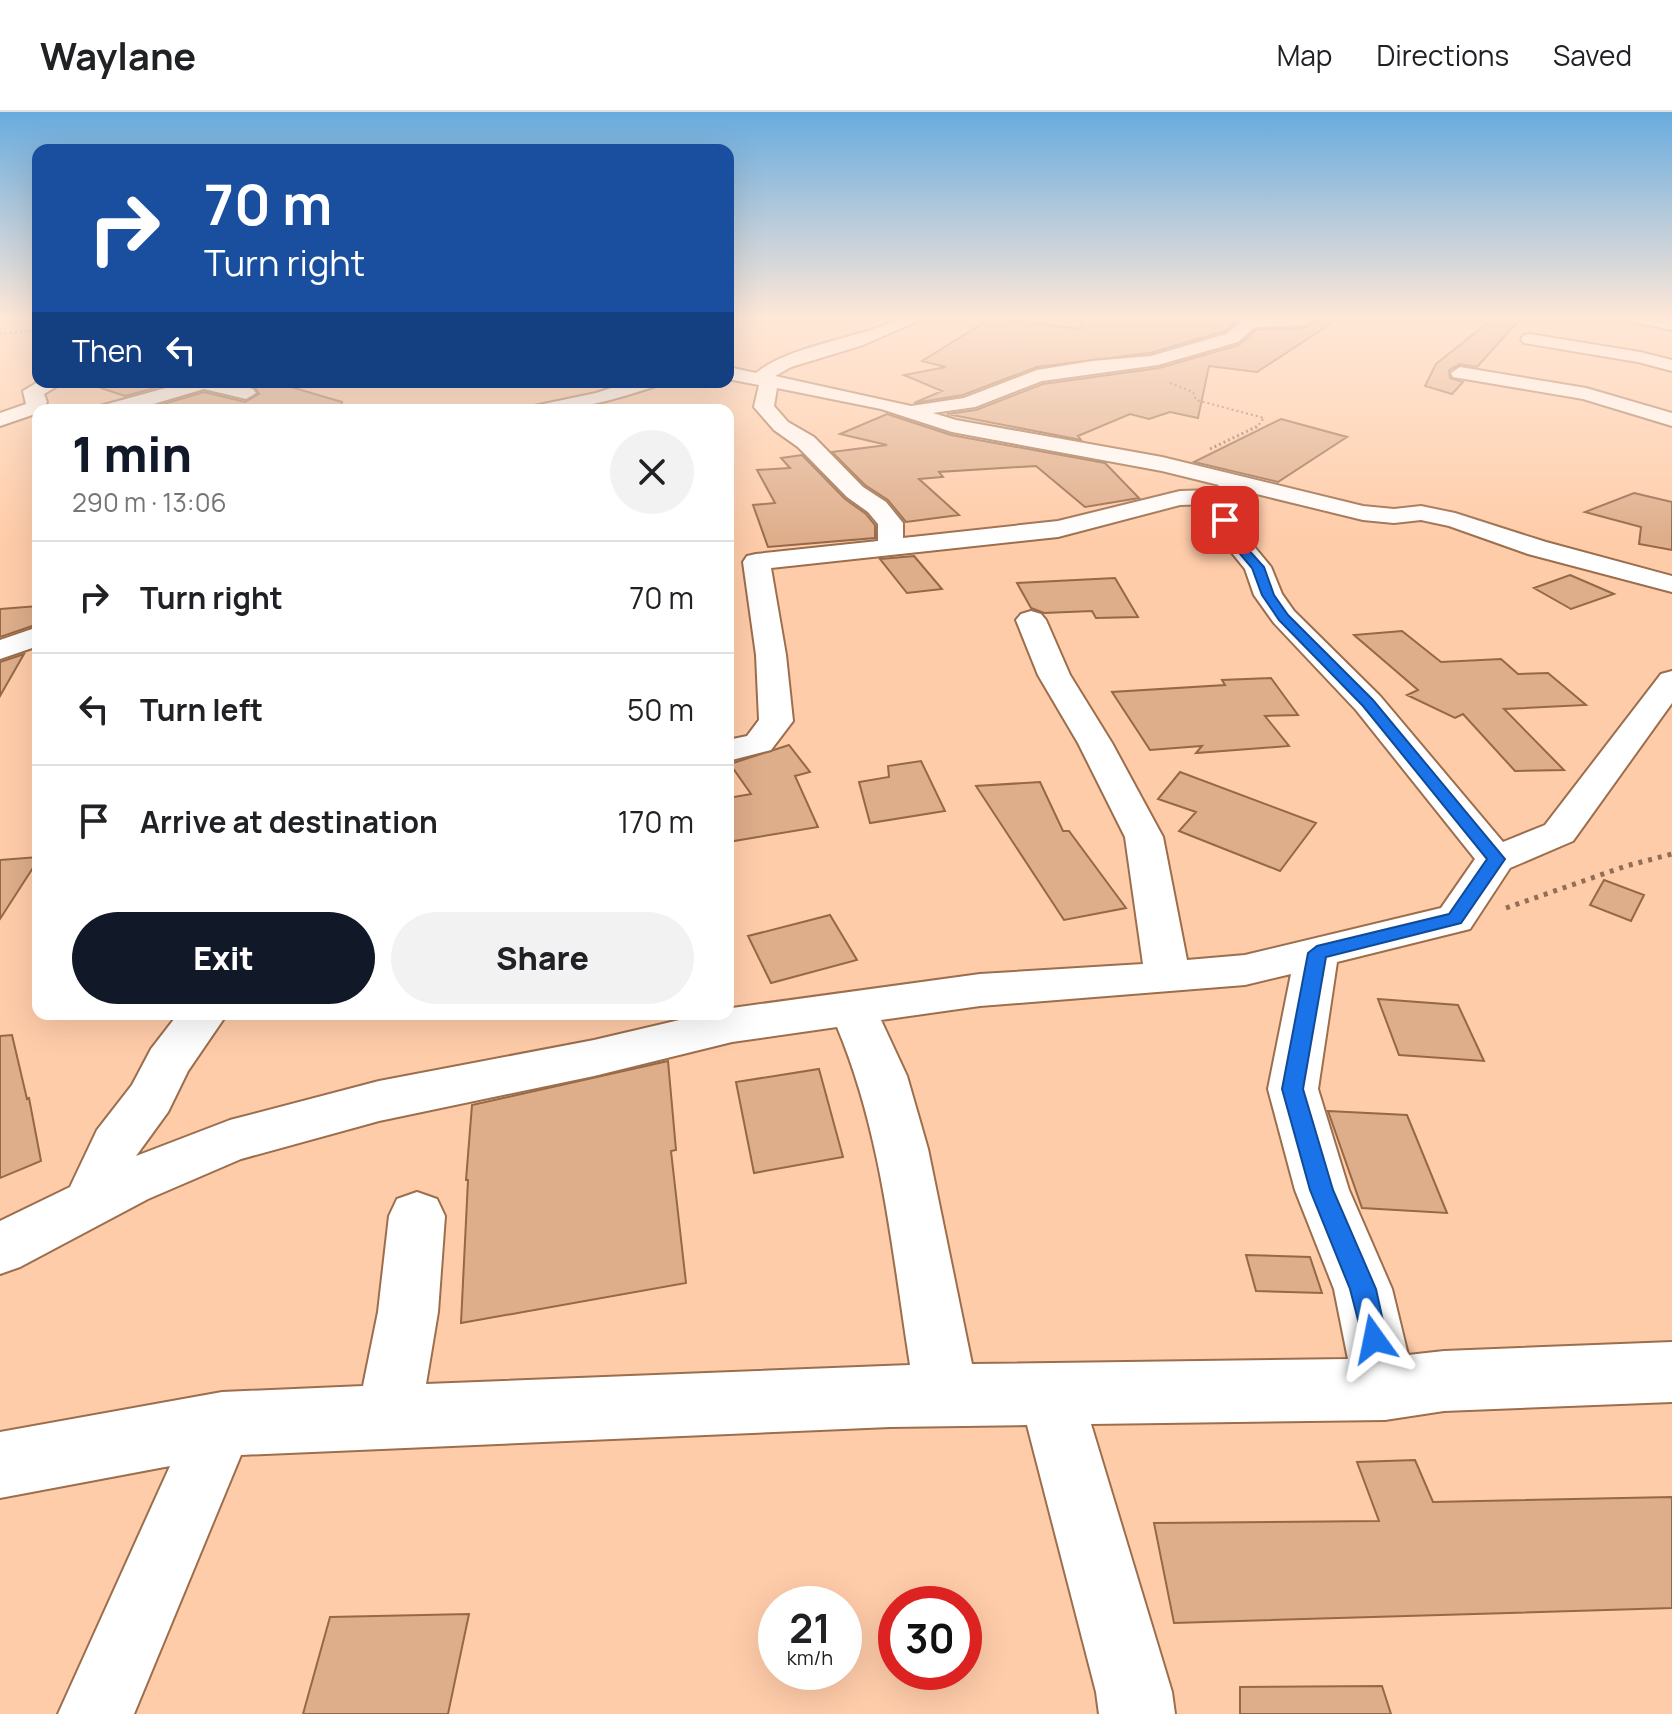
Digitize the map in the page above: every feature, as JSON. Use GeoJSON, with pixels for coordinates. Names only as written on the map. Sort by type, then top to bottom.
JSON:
{"type":"FeatureCollection","features":[{"type":"Feature","properties":{"kind":"street"},"geometry":{"type":"LineString","coordinates":[[133,404],[178,392]]}},
{"type":"Feature","properties":{"kind":"street"},"geometry":{"type":"LineString","coordinates":[[241,392],[246,393]]}},
{"type":"Feature","properties":{"kind":"street"},"geometry":{"type":"LineString","coordinates":[[569,404],[619,392]]}},
{"type":"Feature","properties":{"kind":"street"},"geometry":{"type":"LineString","coordinates":[[767,392],[764,407],[781,426],[806,442],[855,492],[877,507],[890,523],[891,548]]}},
{"type":"Feature","properties":{"kind":"street"},"geometry":{"type":"LineString","coordinates":[[832,392],[885,404],[952,426],[1170,466],[1227,490],[1363,513],[1394,516],[1421,513],[1455,520],[1525,544],[1672,584]]}},
{"type":"Feature","properties":{"kind":"street"},"geometry":{"type":"LineString","coordinates":[[901,411],[968,403],[997,392]]}},
{"type":"Feature","properties":{"kind":"street"},"geometry":{"type":"LineString","coordinates":[[1573,392],[1672,420]]}},
{"type":"Feature","properties":{"kind":"street"},"geometry":{"type":"LineString","coordinates":[[164,397],[194,404]]}},
{"type":"Feature","properties":{"kind":"street"},"geometry":{"type":"LineString","coordinates":[[0,420],[30,414]]}},
{"type":"Feature","properties":{"kind":"street"},"geometry":{"type":"LineString","coordinates":[[734,749],[759,743],[776,721],[771,655],[756,562],[1058,529],[1180,498],[1227,490]]}},
{"type":"Feature","properties":{"kind":"street"},"geometry":{"type":"LineString","coordinates":[[1227,490],[1225,520],[1241,548],[1258,567],[1268,595],[1284,617],[1368,703],[1496,859]]}},
{"type":"Feature","properties":{"kind":"street"},"geometry":{"type":"LineString","coordinates":[[1031,620],[1054,675],[1095,743],[1144,837],[1168,978]]}},
{"type":"Feature","properties":{"kind":"street"},"geometry":{"type":"LineString","coordinates":[[0,650],[32,638]]}},
{"type":"Feature","properties":{"kind":"street"},"geometry":{"type":"LineString","coordinates":[[734,1018],[852,1008],[980,990],[1245,970],[1455,919],[1496,859],[1559,833],[1672,681]]}},
{"type":"Feature","properties":{"kind":"street"},"geometry":{"type":"LineString","coordinates":[[1317,953],[1293,1089],[1322,1190],[1363,1289],[1385,1389]]}},
{"type":"Feature","properties":{"kind":"street"},"geometry":{"type":"LineString","coordinates":[[852,1008],[882,1076],[902,1149],[947,1396]]}},
{"type":"Feature","properties":{"kind":"street"},"geometry":{"type":"LineString","coordinates":[[89,1204],[115,1145],[150,1098],[168,1062],[200,1020]]}},
{"type":"Feature","properties":{"kind":"street"},"geometry":{"type":"LineString","coordinates":[[0,1249],[129,1183],[245,1137],[379,1101],[594,1058],[723,1020]]}},
{"type":"Feature","properties":{"kind":"street"},"geometry":{"type":"LineString","coordinates":[[389,1417],[408,1312],[417,1216]]}},
{"type":"Feature","properties":{"kind":"street"},"geometry":{"type":"LineString","coordinates":[[0,1465],[222,1424],[947,1396],[1385,1389],[1444,1381],[1672,1372]]}},
{"type":"Feature","properties":{"kind":"street"},"geometry":{"type":"LineString","coordinates":[[1050,1393],[1134,1692],[1137,1714]]}},
{"type":"Feature","properties":{"kind":"street"},"geometry":{"type":"LineString","coordinates":[[96,1714],[222,1424]]}},
{"type":"Feature","properties":{"kind":"path"},"geometry":{"type":"LineString","coordinates":[[1170,466],[1255,430],[1264,418],[1196,400],[1192,392]]}},
{"type":"Feature","properties":{"kind":"path"},"geometry":{"type":"LineString","coordinates":[[1455,919],[1508,908],[1612,871],[1672,854]]}},
{"type":"Feature","properties":{"kind":"building"},"geometry":{"type":"Polygon","coordinates":[[[112,392],[141,392],[125,396],[112,392]]]}},
{"type":"Feature","properties":{"kind":"building"},"geometry":{"type":"Polygon","coordinates":[[[204,392],[245,402],[259,394],[258,392],[307,392],[342,402],[164,404],[204,392]]]}},
{"type":"Feature","properties":{"kind":"building"},"geometry":{"type":"Polygon","coordinates":[[[940,392],[972,392],[963,395],[914,403],[940,392]]]}},
{"type":"Feature","properties":{"kind":"building"},"geometry":{"type":"Polygon","coordinates":[[[1023,392],[1204,392],[1198,418],[1170,412],[1149,419],[1130,414],[1078,436],[1081,440],[947,414],[976,410],[1023,392]]]}},
{"type":"Feature","properties":{"kind":"building"},"geometry":{"type":"Polygon","coordinates":[[[887,414],[951,435],[1105,463],[1139,498],[1085,507],[1036,466],[939,472],[943,477],[919,479],[959,515],[906,522],[888,500],[865,485],[832,452],[887,445],[840,434],[887,414]]]}},
{"type":"Feature","properties":{"kind":"building"},"geometry":{"type":"Polygon","coordinates":[[[1281,419],[1347,437],[1278,482],[1194,462],[1281,419]]]}},
{"type":"Feature","properties":{"kind":"building"},"geometry":{"type":"Polygon","coordinates":[[[802,455],[845,499],[866,514],[875,525],[875,538],[768,547],[753,505],[775,503],[757,470],[790,468],[781,458],[802,455]]]}},
{"type":"Feature","properties":{"kind":"building"},"geometry":{"type":"Polygon","coordinates":[[[1634,493],[1672,502],[1672,550],[1639,544],[1641,527],[1585,512],[1634,493]]]}},
{"type":"Feature","properties":{"kind":"building"},"geometry":{"type":"Polygon","coordinates":[[[914,556],[942,589],[907,593],[880,559],[914,556]]]}},
{"type":"Feature","properties":{"kind":"building"},"geometry":{"type":"Polygon","coordinates":[[[1570,575],[1614,594],[1571,609],[1534,588],[1570,575]]]}},
{"type":"Feature","properties":{"kind":"building"},"geometry":{"type":"Polygon","coordinates":[[[1115,578],[1138,617],[1096,618],[1092,611],[1044,613],[1031,608],[1017,583],[1115,578]]]}},
{"type":"Feature","properties":{"kind":"building"},"geometry":{"type":"Polygon","coordinates":[[[32,606],[32,626],[0,637],[0,609],[32,606]]]}},
{"type":"Feature","properties":{"kind":"building"},"geometry":{"type":"Polygon","coordinates":[[[1402,631],[1441,662],[1501,659],[1518,674],[1548,673],[1586,705],[1504,709],[1564,770],[1515,771],[1463,714],[1455,718],[1407,695],[1418,690],[1354,635],[1402,631]]]}},
{"type":"Feature","properties":{"kind":"building"},"geometry":{"type":"Polygon","coordinates":[[[24,654],[0,696],[0,662],[24,654]]]}},
{"type":"Feature","properties":{"kind":"building"},"geometry":{"type":"Polygon","coordinates":[[[1271,678],[1298,715],[1265,716],[1289,746],[1196,753],[1202,746],[1150,750],[1112,692],[1225,685],[1222,680],[1271,678]]]}},
{"type":"Feature","properties":{"kind":"building"},"geometry":{"type":"Polygon","coordinates":[[[789,745],[810,772],[795,776],[818,827],[734,841],[734,797],[751,794],[734,770],[734,763],[789,745]]]}},
{"type":"Feature","properties":{"kind":"building"},"geometry":{"type":"Polygon","coordinates":[[[921,761],[945,811],[870,823],[859,782],[889,777],[888,766],[921,761]]]}},
{"type":"Feature","properties":{"kind":"building"},"geometry":{"type":"Polygon","coordinates":[[[1180,772],[1316,823],[1280,871],[1179,831],[1196,812],[1158,799],[1180,772]]]}},
{"type":"Feature","properties":{"kind":"building"},"geometry":{"type":"Polygon","coordinates":[[[1040,782],[1063,831],[1069,831],[1126,908],[1064,920],[976,786],[1040,782]]]}},
{"type":"Feature","properties":{"kind":"building"},"geometry":{"type":"Polygon","coordinates":[[[32,857],[32,869],[0,919],[0,860],[32,857]]]}},
{"type":"Feature","properties":{"kind":"building"},"geometry":{"type":"Polygon","coordinates":[[[1604,880],[1644,895],[1631,921],[1590,905],[1604,880]]]}},
{"type":"Feature","properties":{"kind":"building"},"geometry":{"type":"Polygon","coordinates":[[[830,915],[857,960],[771,983],[748,936],[830,915]]]}},
{"type":"Feature","properties":{"kind":"building"},"geometry":{"type":"Polygon","coordinates":[[[1378,999],[1458,1005],[1484,1061],[1399,1055],[1378,999]]]}},
{"type":"Feature","properties":{"kind":"building"},"geometry":{"type":"Polygon","coordinates":[[[12,1035],[29,1098],[41,1161],[0,1178],[0,1036],[12,1035]]]}},
{"type":"Feature","properties":{"kind":"building"},"geometry":{"type":"Polygon","coordinates":[[[668,1061],[676,1150],[671,1151],[686,1283],[461,1323],[472,1105],[668,1061]]]}},
{"type":"Feature","properties":{"kind":"building"},"geometry":{"type":"Polygon","coordinates":[[[819,1069],[843,1157],[754,1173],[736,1082],[819,1069]]]}},
{"type":"Feature","properties":{"kind":"building"},"geometry":{"type":"Polygon","coordinates":[[[1328,1111],[1407,1115],[1447,1213],[1362,1208],[1328,1111]]]}},
{"type":"Feature","properties":{"kind":"building"},"geometry":{"type":"Polygon","coordinates":[[[1246,1255],[1310,1257],[1322,1293],[1256,1291],[1246,1255]]]}},
{"type":"Feature","properties":{"kind":"building"},"geometry":{"type":"Polygon","coordinates":[[[1415,1460],[1433,1502],[1672,1497],[1672,1608],[1174,1623],[1154,1523],[1379,1521],[1357,1462],[1415,1460]]]}},
{"type":"Feature","properties":{"kind":"building"},"geometry":{"type":"Polygon","coordinates":[[[469,1614],[448,1714],[303,1714],[330,1617],[469,1614]]]}},
{"type":"Feature","properties":{"kind":"building"},"geometry":{"type":"Polygon","coordinates":[[[1382,1686],[1391,1714],[1240,1714],[1240,1687],[1382,1686]]]}},
{"type":"Feature","properties":{"kind":"route"},"geometry":{"type":"LineString","coordinates":[[1225,520],[1241,548],[1258,567],[1268,595],[1284,617],[1368,703],[1496,859],[1455,919],[1317,953],[1293,1089],[1322,1190],[1363,1289],[1374,1339]]}}]}
